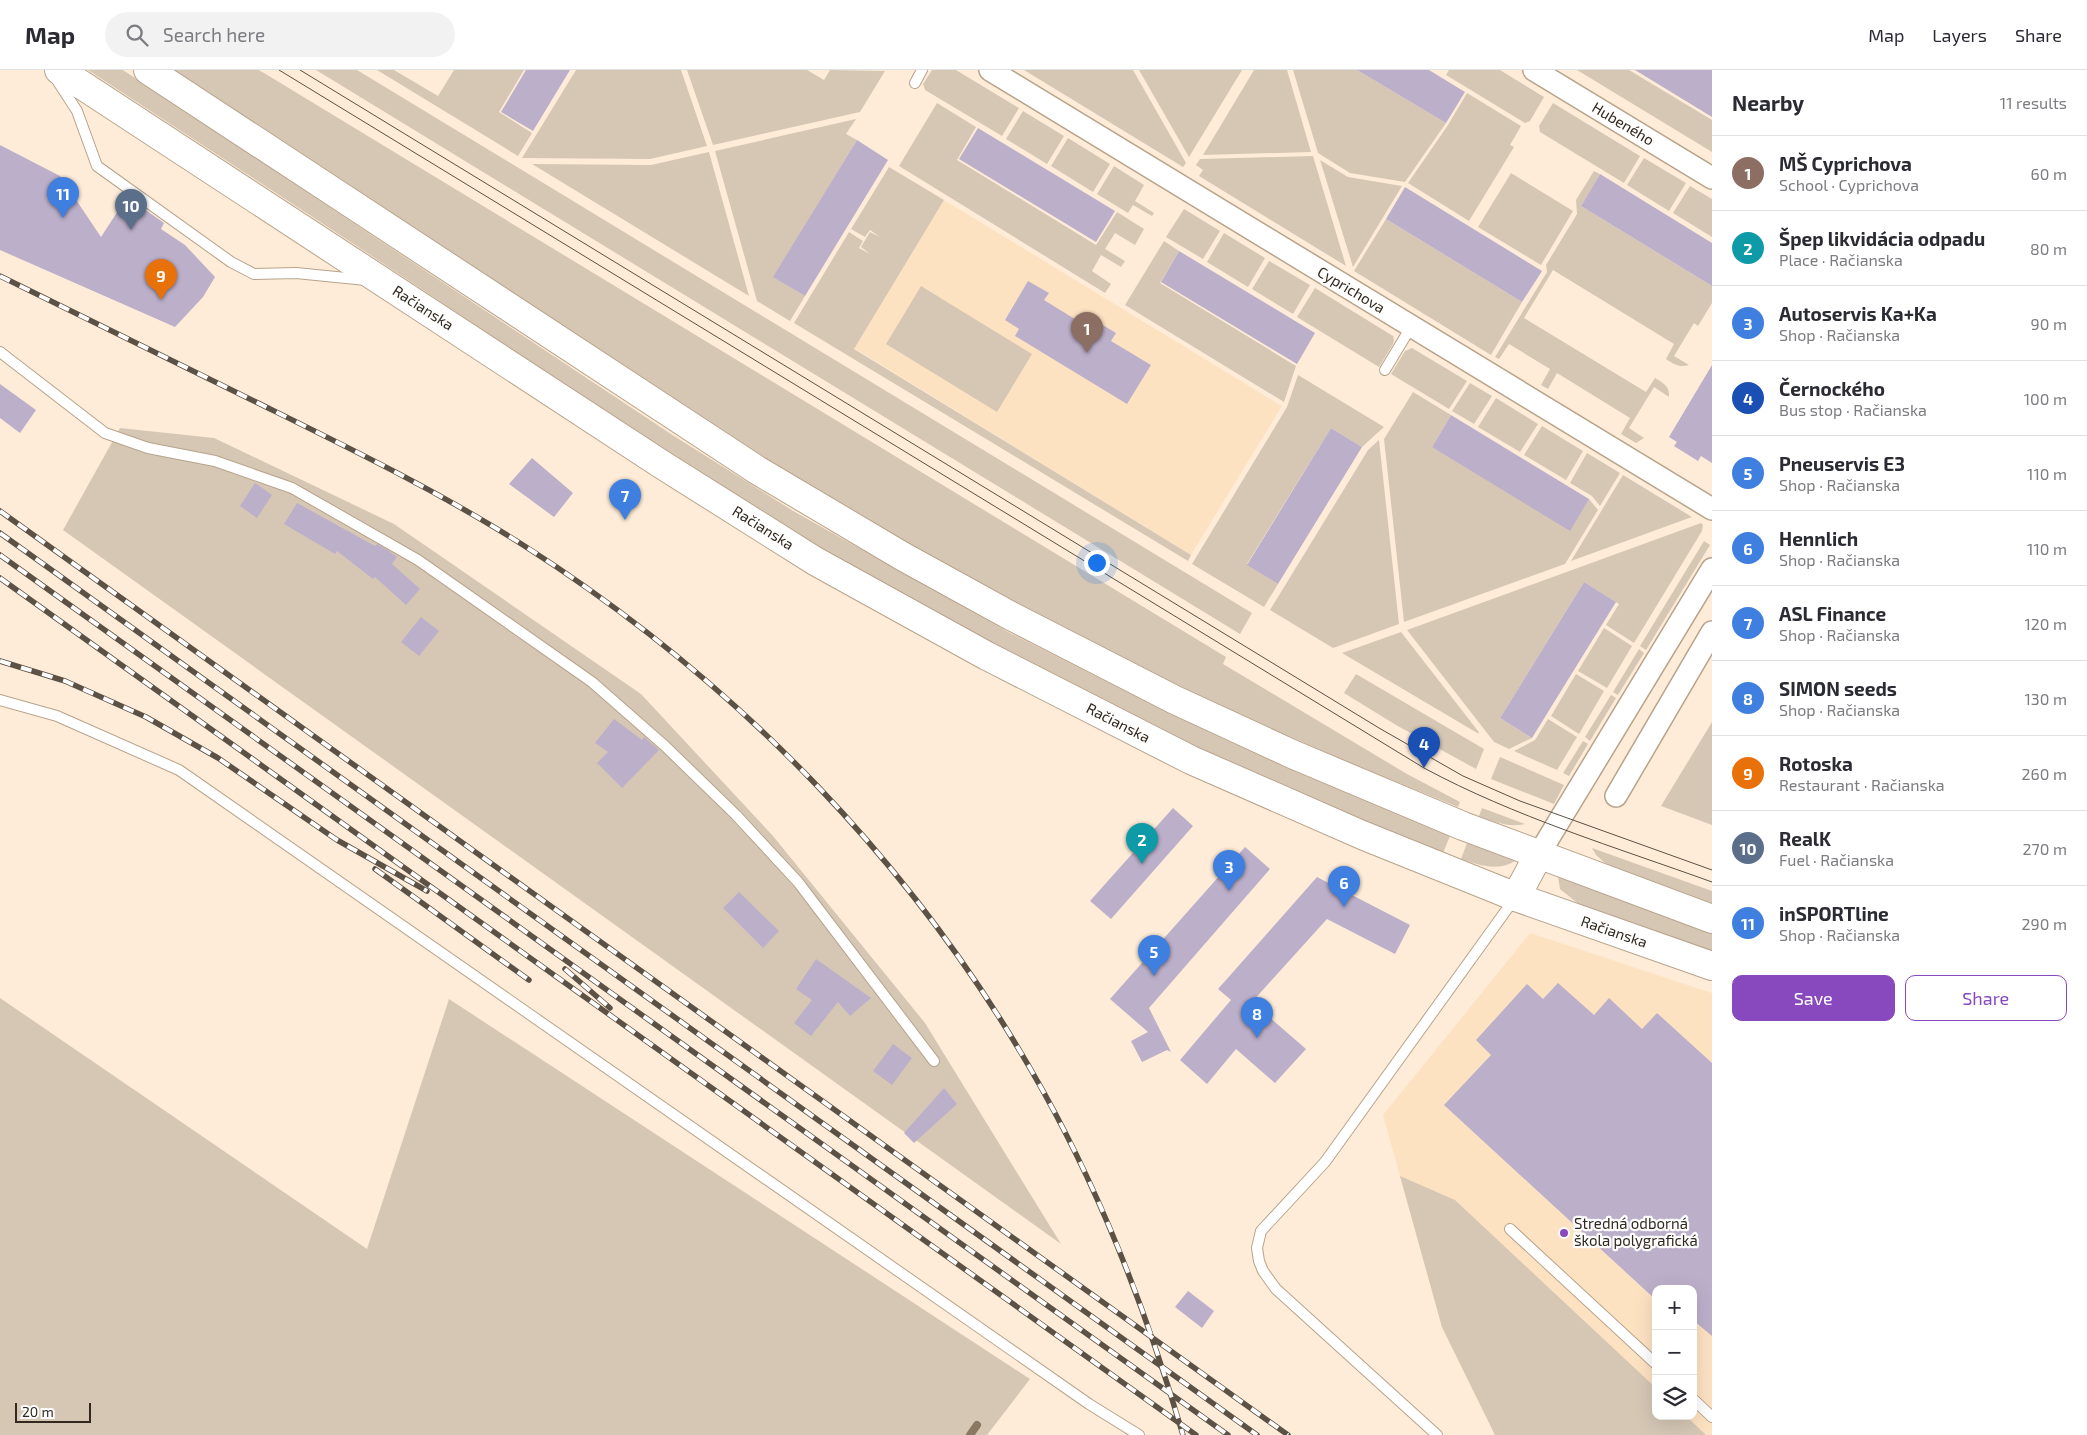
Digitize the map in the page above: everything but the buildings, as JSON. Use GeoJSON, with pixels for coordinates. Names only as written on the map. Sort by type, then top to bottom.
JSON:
{"type":"FeatureCollection","features":[{"type":"Feature","properties":{"kind":"main road","name":"Račianska"},"geometry":{"type":"LineString","coordinates":[[59,70],[653,460],[807,556],[986,656],[1138,734],[1234,780],[1370,839],[1516,897],[1712,966]]}},
{"type":"Feature","properties":{"kind":"main road"},"geometry":{"type":"LineString","coordinates":[[148,70],[785,488],[902,556],[1020,621],[1208,716],[1292,754],[1463,826],[1712,919]]}},
{"type":"Feature","properties":{"kind":"main road"},"geometry":{"type":"LineString","coordinates":[[1516,897],[1539,854]]}},
{"type":"Feature","properties":{"kind":"street","name":"Cyprichova"},"geometry":{"type":"LineString","coordinates":[[990,70],[1712,509]]}},
{"type":"Feature","properties":{"kind":"street","name":"Hubeného"},"geometry":{"type":"LineString","coordinates":[[1534,70],[1712,178]]}},
{"type":"Feature","properties":{"kind":"street"},"geometry":{"type":"LineString","coordinates":[[1539,854],[1712,569]]}},
{"type":"Feature","properties":{"kind":"street"},"geometry":{"type":"LineString","coordinates":[[1616,796],[1712,632]]}},
{"type":"Feature","properties":{"kind":"lane"},"geometry":{"type":"LineString","coordinates":[[50,70],[77,111],[97,166],[231,262],[254,274],[296,273],[383,282]]}},
{"type":"Feature","properties":{"kind":"lane"},"geometry":{"type":"LineString","coordinates":[[914,83],[922,70]]}},
{"type":"Feature","properties":{"kind":"lane"},"geometry":{"type":"LineString","coordinates":[[1385,370],[1411,327]]}},
{"type":"Feature","properties":{"kind":"lane"},"geometry":{"type":"LineString","coordinates":[[0,352],[105,433],[148,448],[215,461],[292,488],[418,560],[592,682],[665,746],[736,815],[798,882],[934,1061]]}},
{"type":"Feature","properties":{"kind":"lane"},"geometry":{"type":"LineString","coordinates":[[0,700],[57,716],[179,770],[1089,1404],[1139,1435]]}},
{"type":"Feature","properties":{"kind":"lane"},"geometry":{"type":"LineString","coordinates":[[1437,1435],[1276,1289],[1260,1266],[1257,1241],[1266,1225],[1325,1162],[1516,897]]}},
{"type":"Feature","properties":{"kind":"lane"},"geometry":{"type":"LineString","coordinates":[[1510,1229],[1652,1360]]}},
{"type":"Feature","properties":{"kind":"lane"},"geometry":{"type":"LineString","coordinates":[[1697,1403],[1712,1416]]}},
{"type":"Feature","properties":{"kind":"shaded area"},"geometry":{"type":"Polygon","coordinates":[[[88,70],[123,70],[674,436],[795,512],[1010,633],[1121,689],[1231,742],[1450,836],[1443,853],[1297,792],[1102,701],[974,634],[849,564],[657,445],[88,70]]]}},
{"type":"Feature","properties":{"kind":"shaded area"},"geometry":{"type":"Polygon","coordinates":[[[175,70],[259,70],[1226,657],[1223,664],[1407,774],[1460,802],[1458,807],[1343,760],[1220,706],[1116,655],[953,569],[825,496],[731,438],[251,123],[175,70]]]}},
{"type":"Feature","properties":{"kind":"shaded area"},"geometry":{"type":"Polygon","coordinates":[[[316,70],[357,70],[1252,613],[1240,634],[316,70]]]}},
{"type":"Feature","properties":{"kind":"shaded area"},"geometry":{"type":"Polygon","coordinates":[[[377,70],[394,70],[438,96],[454,70],[524,70],[499,112],[532,133],[518,156],[377,70]]]}},
{"type":"Feature","properties":{"kind":"shaded area"},"geometry":{"type":"Polygon","coordinates":[[[576,70],[681,70],[707,146],[650,159],[522,158],[576,70]]]}},
{"type":"Feature","properties":{"kind":"shaded area"},"geometry":{"type":"Polygon","coordinates":[[[687,70],[807,70],[824,80],[830,70],[885,71],[860,112],[713,145],[687,70]]]}},
{"type":"Feature","properties":{"kind":"shaded area"},"geometry":{"type":"Polygon","coordinates":[[[932,70],[956,70],[1019,108],[1002,136],[925,90],[923,84],[932,70]]]}},
{"type":"Feature","properties":{"kind":"shaded area"},"geometry":{"type":"Polygon","coordinates":[[[1024,70],[1133,70],[1186,163],[1183,167],[1024,70]]]}},
{"type":"Feature","properties":{"kind":"shaded area"},"geometry":{"type":"Polygon","coordinates":[[[1139,70],[1242,70],[1189,157],[1139,70]]]}},
{"type":"Feature","properties":{"kind":"shaded area"},"geometry":{"type":"Polygon","coordinates":[[[1254,70],[1287,70],[1311,152],[1203,155],[1254,70]]]}},
{"type":"Feature","properties":{"kind":"shaded area"},"geometry":{"type":"Polygon","coordinates":[[[1293,70],[1357,70],[1446,123],[1405,182],[1350,173],[1318,153],[1293,70]]]}},
{"type":"Feature","properties":{"kind":"shaded area"},"geometry":{"type":"Polygon","coordinates":[[[1449,70],[1500,70],[1544,97],[1530,121],[1525,123],[1446,75],[1449,70]]]}},
{"type":"Feature","properties":{"kind":"shaded area"},"geometry":{"type":"Polygon","coordinates":[[[1577,70],[1629,70],[1712,120],[1712,152],[1577,70]]]}},
{"type":"Feature","properties":{"kind":"shaded area"},"geometry":{"type":"Polygon","coordinates":[[[1467,93],[1521,126],[1510,145],[1514,147],[1469,221],[1408,183],[1448,125],[1467,93]]]}},
{"type":"Feature","properties":{"kind":"shaded area"},"geometry":{"type":"Polygon","coordinates":[[[937,103],[976,127],[957,160],[1096,245],[1117,212],[1144,229],[1135,245],[1115,233],[1105,249],[1125,261],[1121,267],[1101,255],[1092,271],[1111,284],[1105,293],[899,166],[937,103]]]}},
{"type":"Feature","properties":{"kind":"shaded area"},"geometry":{"type":"Polygon","coordinates":[[[1553,103],[1640,156],[1624,183],[1540,132],[1539,126],[1553,103]]]}},
{"type":"Feature","properties":{"kind":"shaded area"},"geometry":{"type":"Polygon","coordinates":[[[1023,111],[1064,136],[1047,164],[1006,139],[1023,111]]]}},
{"type":"Feature","properties":{"kind":"shaded area"},"geometry":{"type":"Polygon","coordinates":[[[856,119],[846,134],[857,140],[774,277],[805,296],[790,321],[757,301],[715,151],[856,119]]]}},
{"type":"Feature","properties":{"kind":"shaded area"},"geometry":{"type":"Polygon","coordinates":[[[1068,138],[1110,164],[1093,192],[1051,166],[1068,138]]]}},
{"type":"Feature","properties":{"kind":"shaded area"},"geometry":{"type":"Polygon","coordinates":[[[709,152],[749,296],[532,164],[651,165],[709,152]]]}},
{"type":"Feature","properties":{"kind":"shaded area"},"geometry":{"type":"Polygon","coordinates":[[[1313,156],[1346,266],[1199,176],[1203,170],[1196,165],[1200,159],[1313,156]]]}},
{"type":"Feature","properties":{"kind":"shaded area"},"geometry":{"type":"Polygon","coordinates":[[[1644,158],[1686,183],[1669,211],[1627,185],[1644,158]]]}},
{"type":"Feature","properties":{"kind":"shaded area"},"geometry":{"type":"Polygon","coordinates":[[[1320,160],[1348,177],[1402,186],[1353,267],[1320,160]]]}},
{"type":"Feature","properties":{"kind":"shaded area"},"geometry":{"type":"Polygon","coordinates":[[[1114,166],[1144,185],[1135,201],[1154,213],[1152,216],[1133,205],[1128,213],[1097,194],[1114,166]]]}},
{"type":"Feature","properties":{"kind":"shaded area"},"geometry":{"type":"Polygon","coordinates":[[[889,167],[944,200],[854,349],[1191,555],[1188,561],[794,323],[849,232],[863,241],[859,248],[870,254],[861,247],[870,232],[880,237],[870,230],[865,237],[851,229],[889,167]]]}},
{"type":"Feature","properties":{"kind":"shaded area"},"geometry":{"type":"Polygon","coordinates":[[[1594,171],[1600,174],[1581,206],[1712,286],[1712,303],[1698,326],[1694,323],[1674,356],[1689,365],[1685,366],[1677,365],[1666,359],[1674,344],[1553,270],[1524,318],[1646,392],[1655,378],[1665,385],[1669,397],[1654,387],[1629,428],[1644,438],[1636,443],[1621,434],[1630,418],[1557,373],[1548,389],[1541,385],[1550,369],[1509,344],[1499,359],[1495,357],[1547,272],[1546,265],[1577,214],[1576,200],[1594,171]]]}},
{"type":"Feature","properties":{"kind":"shaded area"},"geometry":{"type":"Polygon","coordinates":[[[1511,173],[1573,211],[1541,265],[1478,227],[1511,173]]]}},
{"type":"Feature","properties":{"kind":"shaded area"},"geometry":{"type":"Polygon","coordinates":[[[1690,186],[1712,199],[1712,237],[1673,213],[1690,186]]]}},
{"type":"Feature","properties":{"kind":"shaded area"},"geometry":{"type":"Polygon","coordinates":[[[944,200],[1282,406],[1191,555],[854,348],[944,200]]]}},
{"type":"Feature","properties":{"kind":"shaded area"},"geometry":{"type":"Polygon","coordinates":[[[1184,209],[1220,231],[1203,259],[1166,237],[1184,209]]]}},
{"type":"Feature","properties":{"kind":"shaded area"},"geometry":{"type":"Polygon","coordinates":[[[1386,219],[1522,302],[1491,355],[1354,271],[1386,219]]]}},
{"type":"Feature","properties":{"kind":"shaded area"},"geometry":{"type":"Polygon","coordinates":[[[1224,233],[1265,258],[1248,287],[1207,262],[1224,233]]]}},
{"type":"Feature","properties":{"kind":"shaded area"},"geometry":{"type":"Polygon","coordinates":[[[1164,241],[1179,251],[1160,283],[1296,366],[1284,402],[1125,305],[1164,241]]]}},
{"type":"Feature","properties":{"kind":"shaded area"},"geometry":{"type":"Polygon","coordinates":[[[1269,261],[1310,285],[1293,314],[1252,289],[1269,261]]]}},
{"type":"Feature","properties":{"kind":"shaded area"},"geometry":{"type":"Polygon","coordinates":[[[921,286],[1032,354],[997,412],[886,344],[921,286]]]}},
{"type":"Feature","properties":{"kind":"shaded area"},"geometry":{"type":"Polygon","coordinates":[[[1315,288],[1393,336],[1393,344],[1379,367],[1297,317],[1315,288]]]}},
{"type":"Feature","properties":{"kind":"shaded area"},"geometry":{"type":"Polygon","coordinates":[[[1412,348],[1467,381],[1449,409],[1391,374],[1405,351],[1412,348]]]}},
{"type":"Feature","properties":{"kind":"shaded area"},"geometry":{"type":"Polygon","coordinates":[[[1298,375],[1384,427],[1362,447],[1331,428],[1247,564],[1278,584],[1264,607],[1192,564],[1287,407],[1298,375]]]}},
{"type":"Feature","properties":{"kind":"shaded area"},"geometry":{"type":"Polygon","coordinates":[[[1470,383],[1492,396],[1474,424],[1452,411],[1470,383]]]}},
{"type":"Feature","properties":{"kind":"shaded area"},"geometry":{"type":"Polygon","coordinates":[[[1413,392],[1451,415],[1432,447],[1589,499],[1598,510],[1565,564],[1404,622],[1384,439],[1413,392]]]}},
{"type":"Feature","properties":{"kind":"shaded area"},"geometry":{"type":"Polygon","coordinates":[[[1496,398],[1538,424],[1520,452],[1478,427],[1496,398]]]}},
{"type":"Feature","properties":{"kind":"shaded area"},"geometry":{"type":"Polygon","coordinates":[[[1542,426],[1583,451],[1566,480],[1524,455],[1542,426]]]}},
{"type":"Feature","properties":{"kind":"shaded area"},"geometry":{"type":"Polygon","coordinates":[[[120,428],[214,438],[394,524],[641,694],[773,836],[925,1023],[1061,1244],[63,530],[120,428]]]}},
{"type":"Feature","properties":{"kind":"shaded area"},"geometry":{"type":"Polygon","coordinates":[[[1379,440],[1399,624],[1333,648],[1270,610],[1368,450],[1379,440]]]}},
{"type":"Feature","properties":{"kind":"shaded area"},"geometry":{"type":"Polygon","coordinates":[[[1587,453],[1620,473],[1600,506],[1592,496],[1570,483],[1587,453]]]}},
{"type":"Feature","properties":{"kind":"shaded area"},"geometry":{"type":"Polygon","coordinates":[[[1623,475],[1692,517],[1571,561],[1623,475]]]}},
{"type":"Feature","properties":{"kind":"shaded area"},"geometry":{"type":"Polygon","coordinates":[[[1701,523],[1703,525],[1702,531],[1634,643],[1606,625],[1619,604],[1584,582],[1500,718],[1532,738],[1509,749],[1494,742],[1407,630],[1701,523]]]}},
{"type":"Feature","properties":{"kind":"shaded area"},"geometry":{"type":"Polygon","coordinates":[[[1704,541],[1710,545],[1646,650],[1640,646],[1704,541]]]}},
{"type":"Feature","properties":{"kind":"shaded area"},"geometry":{"type":"Polygon","coordinates":[[[1604,628],[1632,646],[1607,688],[1578,671],[1604,628]]]}},
{"type":"Feature","properties":{"kind":"shaded area"},"geometry":{"type":"Polygon","coordinates":[[[1401,632],[1478,731],[1479,734],[1342,653],[1401,632]]]}},
{"type":"Feature","properties":{"kind":"shaded area"},"geometry":{"type":"Polygon","coordinates":[[[1639,649],[1644,653],[1618,695],[1613,692],[1639,649]]]}},
{"type":"Feature","properties":{"kind":"shaded area"},"geometry":{"type":"Polygon","coordinates":[[[1356,674],[1484,749],[1476,769],[1396,725],[1344,693],[1356,674]]]}},
{"type":"Feature","properties":{"kind":"shaded area"},"geometry":{"type":"Polygon","coordinates":[[[1576,674],[1604,691],[1579,734],[1551,716],[1576,674]]]}},
{"type":"Feature","properties":{"kind":"shaded area"},"geometry":{"type":"Polygon","coordinates":[[[1611,695],[1616,698],[1590,741],[1585,737],[1611,695]]]}},
{"type":"Feature","properties":{"kind":"shaded area"},"geometry":{"type":"Polygon","coordinates":[[[1548,719],[1577,737],[1557,770],[1514,751],[1535,740],[1548,719]]]}},
{"type":"Feature","properties":{"kind":"shaded area"},"geometry":{"type":"Polygon","coordinates":[[[1712,722],[1712,825],[1661,806],[1712,722]]]}},
{"type":"Feature","properties":{"kind":"shaded area"},"geometry":{"type":"Polygon","coordinates":[[[1583,741],[1588,744],[1569,776],[1563,773],[1583,741]]]}},
{"type":"Feature","properties":{"kind":"shaded area"},"geometry":{"type":"Polygon","coordinates":[[[1500,757],[1564,785],[1554,804],[1491,779],[1500,757]]]}},
{"type":"Feature","properties":{"kind":"shaded area"},"geometry":{"type":"Polygon","coordinates":[[[1482,808],[1525,824],[1508,825],[1479,816],[1482,808]]]}},
{"type":"Feature","properties":{"kind":"shaded area"},"geometry":{"type":"Polygon","coordinates":[[[1467,843],[1515,861],[1495,867],[1461,859],[1467,843]]]}},
{"type":"Feature","properties":{"kind":"shaded area"},"geometry":{"type":"Polygon","coordinates":[[[1592,848],[1712,891],[1712,906],[1607,865],[1596,855],[1592,848]]]}},
{"type":"Feature","properties":{"kind":"shaded area"},"geometry":{"type":"Polygon","coordinates":[[[1558,877],[1712,934],[1712,951],[1580,905],[1560,889],[1558,877]]]}},
{"type":"Feature","properties":{"kind":"shaded area","name":"Stredná odborná škola polygrafická"},"geometry":{"type":"Polygon","coordinates":[[[1530,933],[1712,993],[1712,1435],[1495,1435],[1442,1328],[1383,1115],[1530,933]]]}},
{"type":"Feature","properties":{"kind":"shaded area"},"geometry":{"type":"Polygon","coordinates":[[[0,998],[367,1249],[449,999],[1030,1379],[987,1435],[0,1435],[0,998]]]}},
{"type":"Feature","properties":{"kind":"shaded area"},"geometry":{"type":"Polygon","coordinates":[[[1400,1176],[1455,1200],[1652,1384],[1652,1420],[1690,1420],[1706,1435],[1495,1435],[1442,1327],[1400,1176]]]}},
{"type":"Feature","properties":{"kind":"waterway"},"geometry":{"type":"LineString","coordinates":[[970,1435],[977,1425]]}},
{"type":"Feature","properties":{"kind":"tram line"},"geometry":{"type":"LineString","coordinates":[[279,70],[1424,768],[1494,802],[1712,882]]}},
{"type":"Feature","properties":{"kind":"tram line"},"geometry":{"type":"LineString","coordinates":[[300,70],[1379,728],[1463,776],[1520,801],[1712,870]]}},
{"type":"Feature","properties":{"kind":"railway"},"geometry":{"type":"LineString","coordinates":[[0,276],[358,453],[491,525],[602,599],[678,657],[749,719],[817,786],[881,856],[940,931],[994,1009],[1065,1132],[1105,1216],[1155,1346],[1183,1435]]}},
{"type":"Feature","properties":{"kind":"railway"},"geometry":{"type":"LineString","coordinates":[[0,511],[1288,1435]]}},
{"type":"Feature","properties":{"kind":"railway"},"geometry":{"type":"LineString","coordinates":[[0,533],[1257,1435]]}},
{"type":"Feature","properties":{"kind":"railway"},"geometry":{"type":"LineString","coordinates":[[0,555],[1228,1435]]}},
{"type":"Feature","properties":{"kind":"railway"},"geometry":{"type":"LineString","coordinates":[[0,578],[1196,1435]]}},
{"type":"Feature","properties":{"kind":"railway"},"geometry":{"type":"LineString","coordinates":[[0,661],[65,681],[146,717],[218,758],[337,840],[427,891]]}},
{"type":"Feature","properties":{"kind":"railway"},"geometry":{"type":"LineString","coordinates":[[375,869],[529,980]]}},
{"type":"Feature","properties":{"kind":"railway"},"geometry":{"type":"LineString","coordinates":[[565,969],[610,1008]]}},
{"type":"Feature","properties":{"kind":"place","name":"inSPORTline"},"geometry":{"type":"Point","coordinates":[63,218]}},
{"type":"Feature","properties":{"kind":"place","name":"RealK"},"geometry":{"type":"Point","coordinates":[131,230]}},
{"type":"Feature","properties":{"kind":"place","name":"Rotoska"},"geometry":{"type":"Point","coordinates":[161,300]}},
{"type":"Feature","properties":{"kind":"place","name":"MŠ Cyprichova"},"geometry":{"type":"Point","coordinates":[1087,353]}},
{"type":"Feature","properties":{"kind":"place","name":"ASL Finance"},"geometry":{"type":"Point","coordinates":[625,520]}},
{"type":"Feature","properties":{"kind":"place","name":"Černockého"},"geometry":{"type":"Point","coordinates":[1424,768]}},
{"type":"Feature","properties":{"kind":"place","name":"Špep likvidácia odpadu"},"geometry":{"type":"Point","coordinates":[1142,864]}},
{"type":"Feature","properties":{"kind":"place","name":"Autoservis Ka+Ka"},"geometry":{"type":"Point","coordinates":[1229,891]}},
{"type":"Feature","properties":{"kind":"place","name":"Hennlich"},"geometry":{"type":"Point","coordinates":[1344,907]}},
{"type":"Feature","properties":{"kind":"place","name":"Pneuservis E3"},"geometry":{"type":"Point","coordinates":[1154,976]}},
{"type":"Feature","properties":{"kind":"place","name":"SIMON seeds"},"geometry":{"type":"Point","coordinates":[1257,1038]}},
{"type":"Feature","properties":{"kind":"place","name":"Stredná odborná škola polygrafická"},"geometry":{"type":"Point","coordinates":[1564,1233]}}]}
